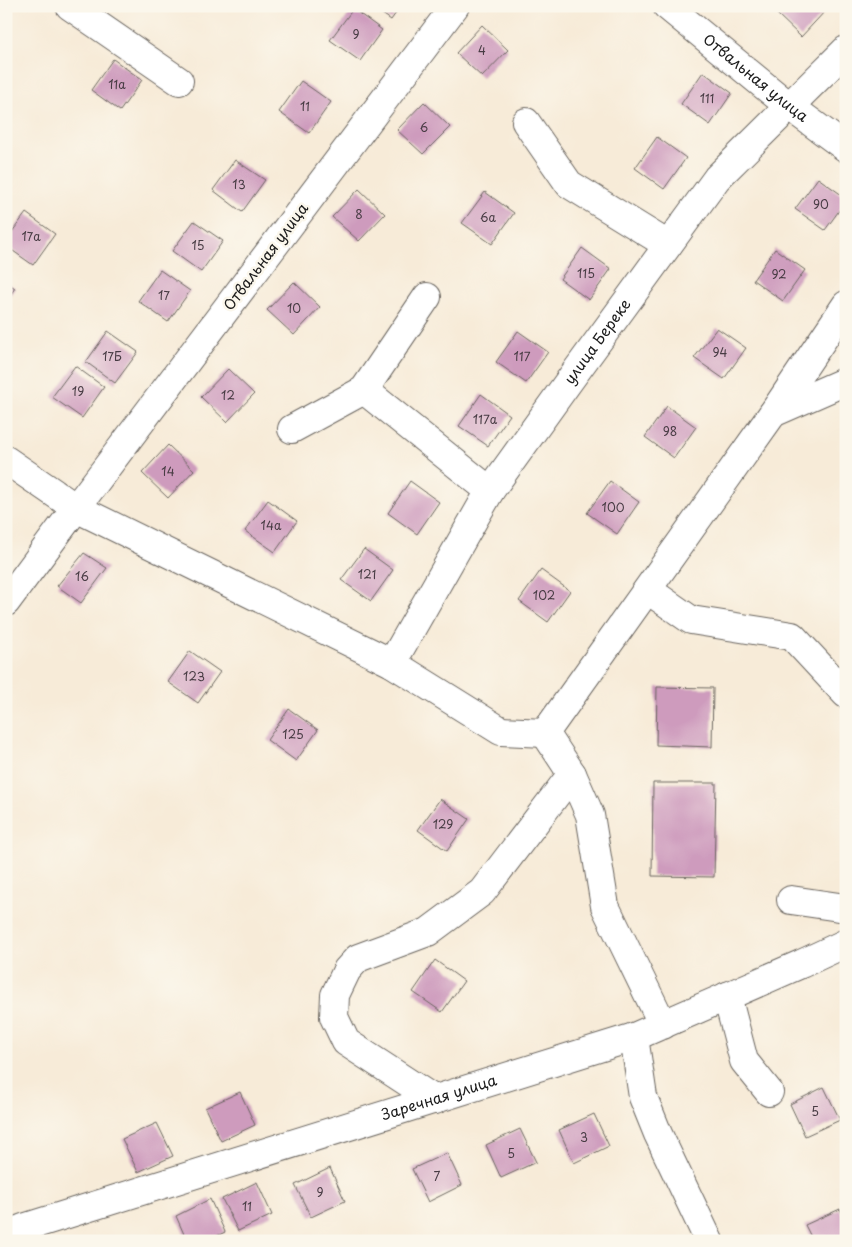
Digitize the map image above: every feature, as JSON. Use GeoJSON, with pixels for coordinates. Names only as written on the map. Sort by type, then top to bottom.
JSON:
{"type":"FeatureCollection","features":[{"type":"Feature","properties":{"kind":"street"},"geometry":{"type":"LineString","coordinates":[[70,6],[179,81]]}},
{"type":"Feature","properties":{"kind":"street","name":"Отвальная улица"},"geometry":{"type":"LineString","coordinates":[[6,602],[455,6]]}},
{"type":"Feature","properties":{"kind":"street","name":"Отвальная улица"},"geometry":{"type":"LineString","coordinates":[[667,6],[789,106],[846,148]]}},
{"type":"Feature","properties":{"kind":"street","name":"улица Береке"},"geometry":{"type":"LineString","coordinates":[[392,664],[490,491],[668,245],[718,178],[846,50]]}},
{"type":"Feature","properties":{"kind":"street"},"geometry":{"type":"LineString","coordinates":[[526,122],[569,184],[668,245]]}},
{"type":"Feature","properties":{"kind":"street"},"geometry":{"type":"LineString","coordinates":[[292,429],[364,390],[427,297]]}},
{"type":"Feature","properties":{"kind":"street"},"geometry":{"type":"LineString","coordinates":[[545,733],[774,413],[846,305]]}},
{"type":"Feature","properties":{"kind":"street"},"geometry":{"type":"LineString","coordinates":[[774,413],[846,381]]}},
{"type":"Feature","properties":{"kind":"street"},"geometry":{"type":"LineString","coordinates":[[364,390],[490,491]]}},
{"type":"Feature","properties":{"kind":"street"},"geometry":{"type":"LineString","coordinates":[[6,460],[76,508],[392,664],[501,731],[545,733]]}},
{"type":"Feature","properties":{"kind":"street"},"geometry":{"type":"LineString","coordinates":[[648,590],[691,620],[792,636],[846,694]]}},
{"type":"Feature","properties":{"kind":"street"},"geometry":{"type":"LineString","coordinates":[[545,733],[572,774],[590,815],[605,906],[663,1025]]}},
{"type":"Feature","properties":{"kind":"street"},"geometry":{"type":"LineString","coordinates":[[435,1100],[346,1042],[334,1017],[335,995],[347,970],[358,958],[428,932],[482,892],[572,774]]}},
{"type":"Feature","properties":{"kind":"street"},"geometry":{"type":"LineString","coordinates":[[791,900],[846,908]]}},
{"type":"Feature","properties":{"kind":"street","name":"Заречная улица"},"geometry":{"type":"LineString","coordinates":[[20,1235],[435,1100],[634,1038],[846,943]]}},
{"type":"Feature","properties":{"kind":"street"},"geometry":{"type":"LineString","coordinates":[[728,996],[744,1061],[769,1092]]}},
{"type":"Feature","properties":{"kind":"street"},"geometry":{"type":"LineString","coordinates":[[634,1038],[643,1097],[658,1134],[709,1241]]}},
{"type":"Feature","properties":{"kind":"building"},"geometry":{"type":"Polygon","coordinates":[[[371,6],[401,6],[391,20],[371,6]]]}},
{"type":"Feature","properties":{"kind":"building"},"geometry":{"type":"Polygon","coordinates":[[[780,6],[825,6],[827,9],[801,37],[775,12],[780,6]]]}},
{"type":"Feature","properties":{"kind":"building"},"geometry":{"type":"Polygon","coordinates":[[[353,9],[382,30],[360,61],[330,40],[353,9]]]}},
{"type":"Feature","properties":{"kind":"building"},"geometry":{"type":"Polygon","coordinates":[[[482,25],[508,50],[482,77],[456,53],[482,25]]]}},
{"type":"Feature","properties":{"kind":"building"},"geometry":{"type":"Polygon","coordinates":[[[113,59],[142,80],[120,111],[91,90],[113,59]]]}},
{"type":"Feature","properties":{"kind":"building"},"geometry":{"type":"Polygon","coordinates":[[[703,72],[732,93],[710,125],[681,104],[703,72]]]}},
{"type":"Feature","properties":{"kind":"building"},"geometry":{"type":"Polygon","coordinates":[[[301,81],[331,102],[309,133],[279,112],[301,81]]]}},
{"type":"Feature","properties":{"kind":"building"},"geometry":{"type":"Polygon","coordinates":[[[424,102],[450,127],[423,154],[397,130],[424,102]]]}},
{"type":"Feature","properties":{"kind":"building"},"geometry":{"type":"Polygon","coordinates":[[[657,137],[686,158],[664,189],[635,168],[657,137]]]}},
{"type":"Feature","properties":{"kind":"building"},"geometry":{"type":"Polygon","coordinates":[[[235,160],[265,180],[242,212],[213,190],[235,160]]]}},
{"type":"Feature","properties":{"kind":"building"},"geometry":{"type":"Polygon","coordinates":[[[818,178],[846,198],[846,201],[825,230],[795,209],[818,178]]]}},
{"type":"Feature","properties":{"kind":"building"},"geometry":{"type":"Polygon","coordinates":[[[359,189],[385,214],[359,241],[332,217],[359,189]]]}},
{"type":"Feature","properties":{"kind":"building"},"geometry":{"type":"Polygon","coordinates":[[[485,192],[514,213],[492,244],[462,223],[485,192]]]}},
{"type":"Feature","properties":{"kind":"building"},"geometry":{"type":"Polygon","coordinates":[[[26,213],[55,234],[33,265],[6,246],[6,240],[26,213]]]}},
{"type":"Feature","properties":{"kind":"building"},"geometry":{"type":"Polygon","coordinates":[[[194,221],[223,241],[201,272],[172,251],[194,221]]]}},
{"type":"Feature","properties":{"kind":"building"},"geometry":{"type":"Polygon","coordinates":[[[582,248],[611,269],[589,300],[560,279],[582,248]]]}},
{"type":"Feature","properties":{"kind":"building"},"geometry":{"type":"Polygon","coordinates":[[[775,249],[805,270],[783,301],[753,280],[775,249]]]}},
{"type":"Feature","properties":{"kind":"building"},"geometry":{"type":"Polygon","coordinates":[[[160,270],[190,291],[168,322],[138,301],[160,270]]]}},
{"type":"Feature","properties":{"kind":"building"},"geometry":{"type":"Polygon","coordinates":[[[6,282],[15,288],[6,301],[6,282]]]}},
{"type":"Feature","properties":{"kind":"building"},"geometry":{"type":"Polygon","coordinates":[[[294,282],[320,307],[294,335],[267,310],[294,282]]]}},
{"type":"Feature","properties":{"kind":"building"},"geometry":{"type":"Polygon","coordinates":[[[717,328],[746,348],[724,379],[694,358],[717,328]]]}},
{"type":"Feature","properties":{"kind":"building"},"geometry":{"type":"Polygon","coordinates":[[[108,331],[138,352],[115,383],[86,362],[108,331]]]}},
{"type":"Feature","properties":{"kind":"building"},"geometry":{"type":"Polygon","coordinates":[[[518,331],[548,352],[526,383],[496,362],[518,331]]]}},
{"type":"Feature","properties":{"kind":"building"},"geometry":{"type":"Polygon","coordinates":[[[75,366],[104,387],[82,418],[52,397],[75,366]]]}},
{"type":"Feature","properties":{"kind":"building"},"geometry":{"type":"Polygon","coordinates":[[[228,369],[254,394],[227,422],[201,397],[228,369]]]}},
{"type":"Feature","properties":{"kind":"building"},"geometry":{"type":"Polygon","coordinates":[[[481,394],[510,415],[488,446],[459,426],[481,394]]]}},
{"type":"Feature","properties":{"kind":"building"},"geometry":{"type":"Polygon","coordinates":[[[667,406],[696,427],[674,458],[645,437],[667,406]]]}},
{"type":"Feature","properties":{"kind":"building"},"geometry":{"type":"Polygon","coordinates":[[[168,445],[194,470],[168,498],[142,473],[168,445]]]}},
{"type":"Feature","properties":{"kind":"building"},"geometry":{"type":"Polygon","coordinates":[[[410,481],[439,502],[417,534],[388,513],[410,481]]]}},
{"type":"Feature","properties":{"kind":"building"},"geometry":{"type":"Polygon","coordinates":[[[610,481],[639,502],[617,534],[587,513],[610,481]]]}},
{"type":"Feature","properties":{"kind":"building"},"geometry":{"type":"Polygon","coordinates":[[[268,500],[297,521],[275,552],[245,531],[268,500]]]}},
{"type":"Feature","properties":{"kind":"building"},"geometry":{"type":"Polygon","coordinates":[[[364,549],[393,570],[371,601],[341,580],[364,549]]]}},
{"type":"Feature","properties":{"kind":"building"},"geometry":{"type":"Polygon","coordinates":[[[84,553],[107,568],[81,603],[57,586],[84,553]]]}},
{"type":"Feature","properties":{"kind":"building"},"geometry":{"type":"Polygon","coordinates":[[[541,570],[570,591],[548,622],[519,601],[541,570]]]}},
{"type":"Feature","properties":{"kind":"building"},"geometry":{"type":"Polygon","coordinates":[[[190,651],[220,672],[198,703],[168,682],[190,651]]]}},
{"type":"Feature","properties":{"kind":"building"},"geometry":{"type":"Polygon","coordinates":[[[657,687],[713,688],[712,747],[656,745],[657,687]]]}},
{"type":"Feature","properties":{"kind":"building"},"geometry":{"type":"Polygon","coordinates":[[[289,709],[318,730],[296,761],[267,740],[289,709]]]}},
{"type":"Feature","properties":{"kind":"building"},"geometry":{"type":"Polygon","coordinates":[[[653,783],[716,783],[714,877],[652,876],[653,783]]]}},
{"type":"Feature","properties":{"kind":"building"},"geometry":{"type":"Polygon","coordinates":[[[440,799],[469,819],[447,851],[418,830],[440,799]]]}},
{"type":"Feature","properties":{"kind":"building"},"geometry":{"type":"Polygon","coordinates":[[[435,960],[464,981],[442,1012],[413,992],[435,960]]]}},
{"type":"Feature","properties":{"kind":"building"},"geometry":{"type":"Polygon","coordinates":[[[824,1087],[840,1120],[805,1136],[790,1104],[824,1087]]]}},
{"type":"Feature","properties":{"kind":"building"},"geometry":{"type":"Polygon","coordinates":[[[240,1092],[255,1125],[221,1141],[205,1108],[240,1092]]]}},
{"type":"Feature","properties":{"kind":"building"},"geometry":{"type":"Polygon","coordinates":[[[594,1114],[609,1146],[574,1163],[559,1130],[594,1114]]]}},
{"type":"Feature","properties":{"kind":"building"},"geometry":{"type":"Polygon","coordinates":[[[157,1123],[173,1156],[138,1172],[122,1139],[157,1123]]]}},
{"type":"Feature","properties":{"kind":"building"},"geometry":{"type":"Polygon","coordinates":[[[520,1129],[536,1162],[501,1178],[486,1145],[520,1129]]]}},
{"type":"Feature","properties":{"kind":"building"},"geometry":{"type":"Polygon","coordinates":[[[447,1153],[462,1185],[428,1202],[412,1169],[447,1153]]]}},
{"type":"Feature","properties":{"kind":"building"},"geometry":{"type":"Polygon","coordinates":[[[330,1168],[345,1201],[311,1217],[295,1185],[330,1168]]]}},
{"type":"Feature","properties":{"kind":"building"},"geometry":{"type":"Polygon","coordinates":[[[257,1182],[272,1215],[238,1231],[222,1199],[257,1182]]]}},
{"type":"Feature","properties":{"kind":"building"},"geometry":{"type":"Polygon","coordinates":[[[210,1199],[225,1232],[207,1241],[187,1241],[176,1216],[210,1199]]]}},
{"type":"Feature","properties":{"kind":"building"},"geometry":{"type":"Polygon","coordinates":[[[840,1209],[846,1221],[846,1241],[813,1241],[805,1225],[840,1209]]]}}]}
